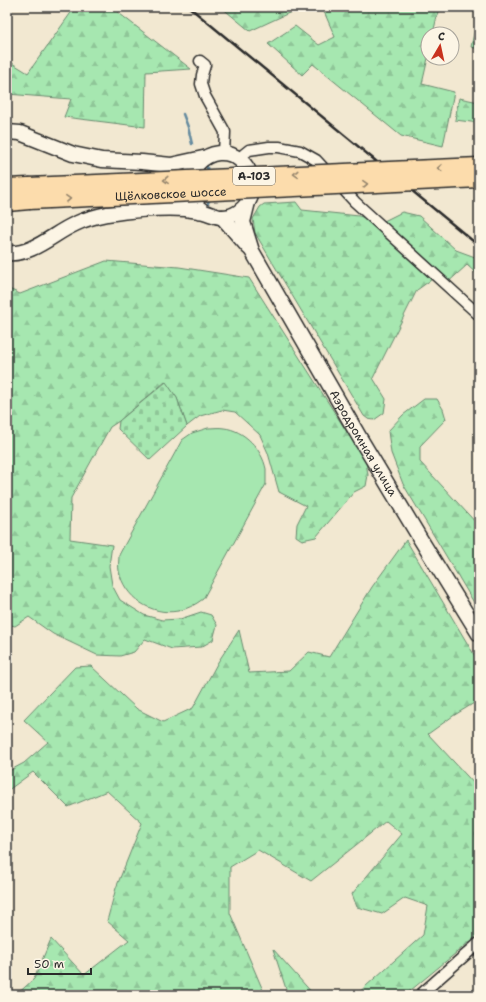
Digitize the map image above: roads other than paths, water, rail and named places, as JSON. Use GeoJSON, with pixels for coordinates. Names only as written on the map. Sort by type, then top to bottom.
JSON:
{"type":"FeatureCollection","features":[{"type":"Feature","properties":{"kind":"main road","name":"Щёлковское шоссе"},"geometry":{"type":"LineString","coordinates":[[8,203],[29,194],[479,166]]}},
{"type":"Feature","properties":{"kind":"main road","name":"Щёлковское шоссе"},"geometry":{"type":"LineString","coordinates":[[7,187],[29,194],[479,179]]}},
{"type":"Feature","properties":{"kind":"street"},"geometry":{"type":"LineString","coordinates":[[200,61],[206,65],[202,75],[201,84],[205,96],[225,132],[224,153]]}},
{"type":"Feature","properties":{"kind":"street"},"geometry":{"type":"LineString","coordinates":[[7,132],[20,133],[73,154],[102,160],[171,165],[203,158],[215,153],[224,153],[240,159],[248,168],[252,179],[253,191],[248,202],[243,222],[252,251]]}},
{"type":"Feature","properties":{"kind":"street"},"geometry":{"type":"LineString","coordinates":[[240,159],[249,150],[279,147],[300,151],[316,160],[355,202],[479,315]]}},
{"type":"Feature","properties":{"kind":"street"},"geometry":{"type":"LineString","coordinates":[[162,209],[182,199],[189,185],[194,167],[203,158]]}},
{"type":"Feature","properties":{"kind":"street"},"geometry":{"type":"LineString","coordinates":[[171,165],[182,171],[189,185],[194,203],[204,212]]}},
{"type":"Feature","properties":{"kind":"street"},"geometry":{"type":"LineString","coordinates":[[7,253],[13,254],[25,252],[75,224],[108,214],[136,210],[162,209],[204,212],[222,217],[240,211],[248,202]]}},
{"type":"Feature","properties":{"kind":"street"},"geometry":{"type":"LineString","coordinates":[[222,217],[252,251]]}},
{"type":"Feature","properties":{"kind":"street","name":"Аэродромная улица"},"geometry":{"type":"LineString","coordinates":[[252,251],[361,440],[479,634]]}},
{"type":"Feature","properties":{"kind":"street"},"geometry":{"type":"LineString","coordinates":[[420,995],[479,943]]}},
{"type":"Feature","properties":{"kind":"waterway"},"geometry":{"type":"LineString","coordinates":[[183,114],[192,144]]}},
{"type":"Feature","properties":{"kind":"waterway"},"geometry":{"type":"LineString","coordinates":[[207,167],[208,173]]}},
{"type":"Feature","properties":{"kind":"waterway"},"geometry":{"type":"LineString","coordinates":[[206,207],[209,197]]}},
{"type":"Feature","properties":{"kind":"railway"},"geometry":{"type":"LineString","coordinates":[[189,7],[479,246]]}}]}
